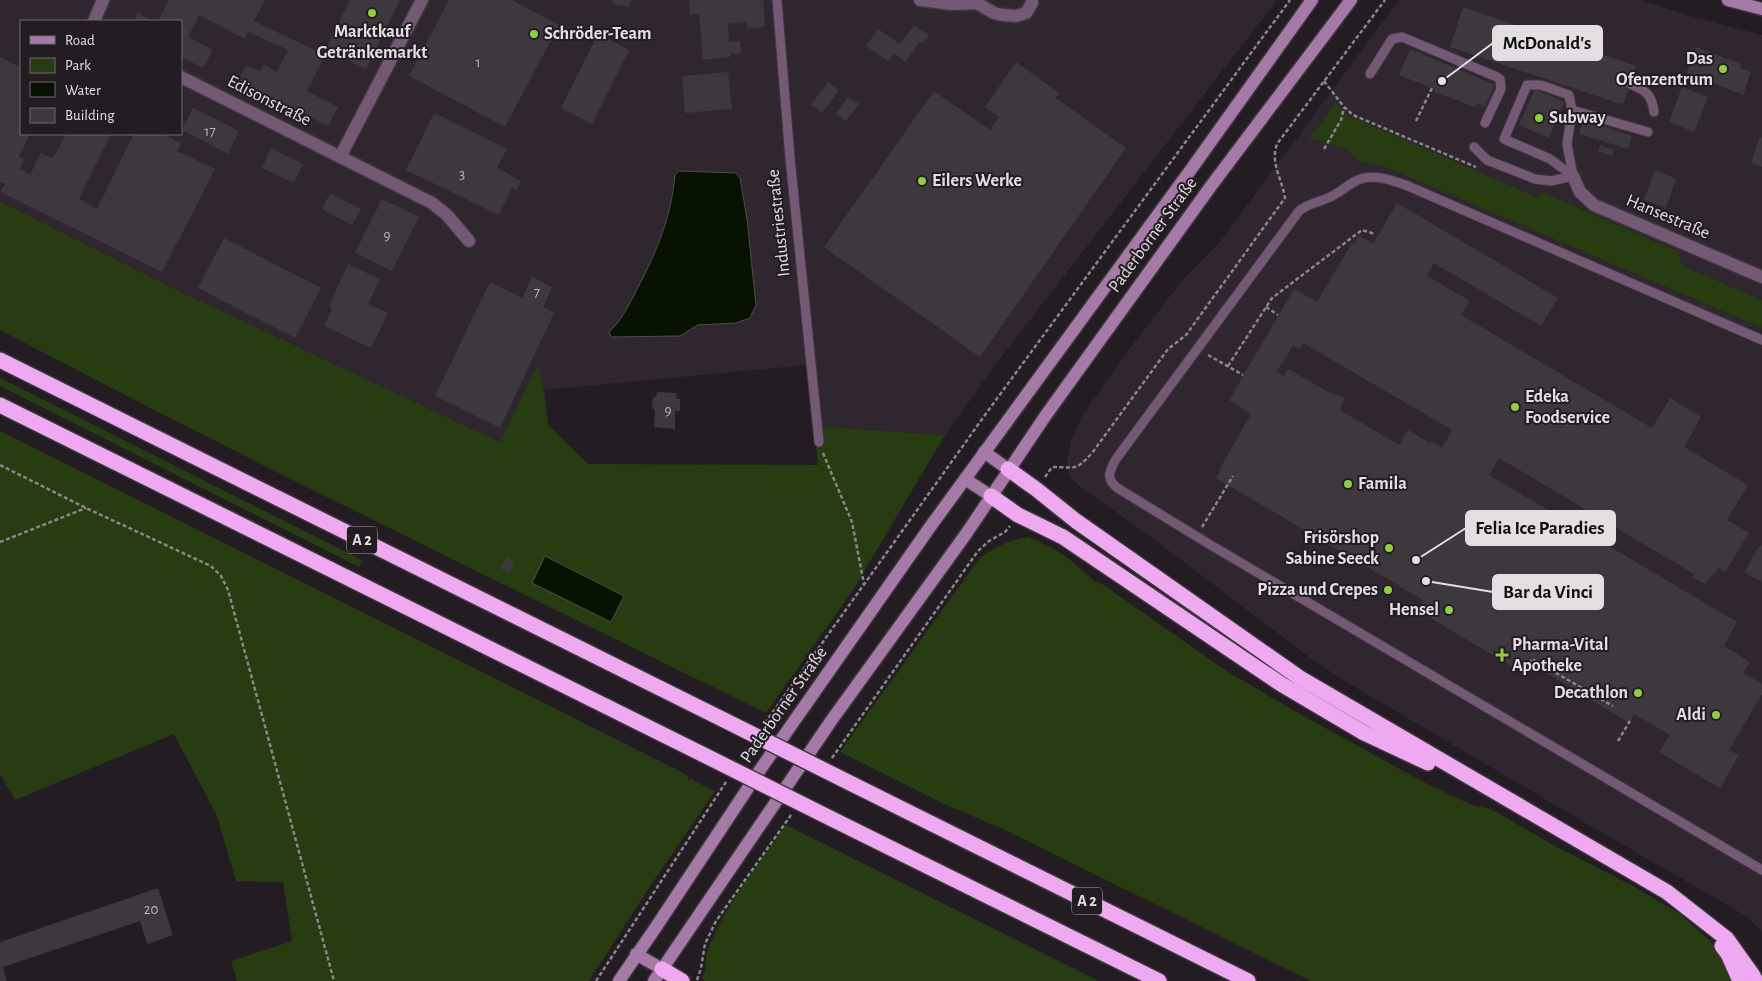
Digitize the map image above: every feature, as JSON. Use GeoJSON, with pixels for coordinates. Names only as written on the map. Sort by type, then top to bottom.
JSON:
{"type":"FeatureCollection","features":[{"type":"Feature","properties":{"kind":"highway","name":"A 2"},"geometry":{"type":"LineString","coordinates":[[0,360],[1248,981]]}},
{"type":"Feature","properties":{"kind":"highway","name":"A 2"},"geometry":{"type":"LineString","coordinates":[[0,405],[1159,981]]}},
{"type":"Feature","properties":{"kind":"highway"},"geometry":{"type":"LineString","coordinates":[[1008,469],[1076,521],[1300,678],[1666,892],[1727,939],[1756,981]]}},
{"type":"Feature","properties":{"kind":"highway"},"geometry":{"type":"LineString","coordinates":[[990,496],[1018,515],[1064,537],[1281,684],[1314,704],[1364,733],[1516,804]]}},
{"type":"Feature","properties":{"kind":"highway"},"geometry":{"type":"LineString","coordinates":[[1705,922],[1728,954],[1740,981]]}},
{"type":"Feature","properties":{"kind":"highway"},"geometry":{"type":"LineString","coordinates":[[658,975],[682,981]]}},
{"type":"Feature","properties":{"kind":"main road","name":"Paderborner Straße"},"geometry":{"type":"LineString","coordinates":[[619,981],[762,767],[984,452],[1192,168],[1312,0]]}},
{"type":"Feature","properties":{"kind":"main road","name":"Paderborner Straße"},"geometry":{"type":"LineString","coordinates":[[658,975],[831,721],[966,534],[1046,415],[1194,209],[1352,0]]}},
{"type":"Feature","properties":{"kind":"main road"},"geometry":{"type":"LineString","coordinates":[[1728,0],[1762,8]]}},
{"type":"Feature","properties":{"kind":"main road"},"geometry":{"type":"LineString","coordinates":[[984,452],[1008,469]]}},
{"type":"Feature","properties":{"kind":"main road"},"geometry":{"type":"LineString","coordinates":[[965,479],[990,496]]}},
{"type":"Feature","properties":{"kind":"main road"},"geometry":{"type":"LineString","coordinates":[[636,954],[658,975]]}},
{"type":"Feature","properties":{"kind":"street"},"geometry":{"type":"LineString","coordinates":[[94,20],[103,0]]}},
{"type":"Feature","properties":{"kind":"street"},"geometry":{"type":"LineString","coordinates":[[340,157],[422,0]]}},
{"type":"Feature","properties":{"kind":"street"},"geometry":{"type":"LineString","coordinates":[[920,0],[954,4],[979,2],[994,13],[1016,16],[1026,13],[1032,0]]}},
{"type":"Feature","properties":{"kind":"street","name":"Edisonstraße"},"geometry":{"type":"LineString","coordinates":[[182,78],[432,203],[447,215],[468,241]]}},
{"type":"Feature","properties":{"kind":"street","name":"Hansestraße"},"geometry":{"type":"LineString","coordinates":[[1573,176],[1580,192],[1594,205],[1762,277]]}},
{"type":"Feature","properties":{"kind":"lane","name":"Industriestraße"},"geometry":{"type":"LineString","coordinates":[[777,0],[790,158],[819,442]]}},
{"type":"Feature","properties":{"kind":"lane"},"geometry":{"type":"LineString","coordinates":[[1370,74],[1392,39],[1402,37],[1497,77],[1500,79],[1501,89],[1485,123]]}},
{"type":"Feature","properties":{"kind":"lane"},"geometry":{"type":"LineString","coordinates":[[1630,84],[1647,93],[1654,112]]}},
{"type":"Feature","properties":{"kind":"lane"},"geometry":{"type":"LineString","coordinates":[[1527,85],[1541,85],[1569,95],[1572,110],[1567,144],[1573,176],[1550,159],[1504,139],[1527,85]]}},
{"type":"Feature","properties":{"kind":"lane"},"geometry":{"type":"LineString","coordinates":[[1572,110],[1648,132]]}},
{"type":"Feature","properties":{"kind":"lane"},"geometry":{"type":"LineString","coordinates":[[1474,147],[1487,160],[1535,179],[1551,180],[1573,176]]}},
{"type":"Feature","properties":{"kind":"lane"},"geometry":{"type":"LineString","coordinates":[[1762,340],[1408,186],[1379,177],[1357,180],[1335,195],[1314,202],[1299,211],[1116,459],[1110,470],[1109,477],[1112,484],[1119,489],[1196,536],[1762,870]]}},
{"type":"Feature","properties":{"kind":"path"},"geometry":{"type":"LineString","coordinates":[[761,729],[990,408],[1290,0]]}},
{"type":"Feature","properties":{"kind":"path"},"geometry":{"type":"LineString","coordinates":[[1052,467],[1072,468],[1083,463],[1168,349],[1186,335],[1285,198],[1283,184],[1273,154],[1277,144],[1385,0]]}},
{"type":"Feature","properties":{"kind":"path"},"geometry":{"type":"LineString","coordinates":[[1324,81],[1344,107],[1353,114],[1477,168]]}},
{"type":"Feature","properties":{"kind":"path"},"geometry":{"type":"LineString","coordinates":[[1416,121],[1432,88]]}},
{"type":"Feature","properties":{"kind":"path"},"geometry":{"type":"LineString","coordinates":[[1324,149],[1341,120],[1344,107]]}},
{"type":"Feature","properties":{"kind":"path"},"geometry":{"type":"LineString","coordinates":[[1228,366],[1277,293],[1362,230],[1375,234]]}},
{"type":"Feature","properties":{"kind":"path"},"geometry":{"type":"LineString","coordinates":[[1266,307],[1278,315]]}},
{"type":"Feature","properties":{"kind":"path"},"geometry":{"type":"LineString","coordinates":[[1180,339],[1243,375]]}},
{"type":"Feature","properties":{"kind":"path"},"geometry":{"type":"LineString","coordinates":[[819,442],[852,522],[864,584]]}},
{"type":"Feature","properties":{"kind":"path"},"geometry":{"type":"LineString","coordinates":[[0,465],[86,508],[211,566],[221,576],[228,590],[334,981]]}},
{"type":"Feature","properties":{"kind":"path"},"geometry":{"type":"LineString","coordinates":[[1196,536],[1233,476]]}},
{"type":"Feature","properties":{"kind":"path"},"geometry":{"type":"LineString","coordinates":[[0,542],[86,508]]}},
{"type":"Feature","properties":{"kind":"path"},"geometry":{"type":"LineString","coordinates":[[829,761],[978,550],[988,541],[1008,530]]}},
{"type":"Feature","properties":{"kind":"path"},"geometry":{"type":"LineString","coordinates":[[1523,664],[1526,669],[1532,659],[1613,706]]}},
{"type":"Feature","properties":{"kind":"path"},"geometry":{"type":"LineString","coordinates":[[1618,741],[1631,719]]}},
{"type":"Feature","properties":{"kind":"path"},"geometry":{"type":"LineString","coordinates":[[740,761],[750,745]]}},
{"type":"Feature","properties":{"kind":"path"},"geometry":{"type":"LineString","coordinates":[[596,981],[730,777]]}},
{"type":"Feature","properties":{"kind":"path"},"geometry":{"type":"LineString","coordinates":[[696,981],[701,968],[705,944],[716,921],[795,810]]}},
{"type":"Feature","properties":{"kind":"shaded area"},"geometry":{"type":"Polygon","coordinates":[[[0,0],[1277,0],[996,364],[945,435],[814,426],[807,365],[544,390],[538,365],[500,442],[175,289],[0,201],[0,0]]]}},
{"type":"Feature","properties":{"kind":"shaded area"},"geometry":{"type":"Polygon","coordinates":[[[1399,0],[1641,0],[1697,18],[1762,35],[1762,300],[1683,266],[1677,251],[1542,192],[1539,198],[1451,161],[1347,115],[1336,103],[1309,140],[1322,141],[1342,147],[1361,162],[1383,166],[1762,328],[1762,932],[1748,917],[1343,680],[1309,657],[1155,540],[1078,485],[1069,475],[1067,462],[1071,441],[1082,416],[1125,355],[1181,282],[1219,243],[1399,0]]]}},
{"type":"Feature","properties":{"kind":"green space"},"geometry":{"type":"Polygon","coordinates":[[[1336,102],[1347,115],[1539,198],[1542,192],[1677,251],[1683,266],[1762,300],[1762,328],[1383,166],[1361,162],[1342,147],[1316,140],[1308,141],[1336,102]]]}},
{"type":"Feature","properties":{"kind":"green space"},"geometry":{"type":"Polygon","coordinates":[[[0,201],[175,289],[500,442],[538,364],[544,390],[548,425],[588,464],[818,465],[814,426],[945,435],[853,590],[766,713],[477,572],[0,330],[0,201]]]}},
{"type":"Feature","properties":{"kind":"green space"},"geometry":{"type":"Polygon","coordinates":[[[0,378],[362,560],[359,567],[0,386],[0,378]]]}},
{"type":"Feature","properties":{"kind":"green space"},"geometry":{"type":"Polygon","coordinates":[[[0,431],[687,775],[689,781],[691,779],[715,791],[589,981],[237,981],[231,961],[292,941],[283,882],[236,881],[217,816],[174,734],[15,800],[0,774],[0,431]]]}},
{"type":"Feature","properties":{"kind":"green space"},"geometry":{"type":"Polygon","coordinates":[[[1028,537],[1057,551],[1096,583],[1099,582],[1228,672],[1293,710],[1425,783],[1472,805],[1491,809],[1555,846],[1633,886],[1680,914],[1712,943],[1729,971],[1732,981],[1311,981],[1001,828],[944,804],[840,752],[979,559],[1002,545],[1028,537]]]}},
{"type":"Feature","properties":{"kind":"green space"},"geometry":{"type":"Polygon","coordinates":[[[786,825],[1099,981],[704,981],[702,978],[705,970],[706,956],[723,917],[786,825]]]}},
{"type":"Feature","properties":{"kind":"water"},"geometry":{"type":"Polygon","coordinates":[[[679,171],[736,173],[740,178],[747,219],[756,305],[750,318],[736,323],[698,325],[680,336],[611,337],[609,332],[625,311],[654,253],[670,208],[675,175],[679,171]]]}},
{"type":"Feature","properties":{"kind":"water"},"geometry":{"type":"Polygon","coordinates":[[[545,556],[624,596],[611,622],[532,583],[545,556]]]}},
{"type":"Feature","properties":{"kind":"building"},"geometry":{"type":"Polygon","coordinates":[[[169,0],[265,0],[254,21],[325,55],[307,91],[338,107],[328,126],[297,110],[295,114],[236,84],[246,65],[260,71],[264,64],[277,72],[288,50],[248,32],[245,39],[199,15],[188,37],[213,50],[203,68],[182,58],[182,20],[159,20],[169,0]]]}},
{"type":"Feature","properties":{"kind":"building"},"geometry":{"type":"Polygon","coordinates":[[[350,0],[400,0],[366,69],[326,49],[350,0]]]}},
{"type":"Feature","properties":{"kind":"building"},"geometry":{"type":"Polygon","coordinates":[[[449,0],[512,0],[559,25],[505,127],[409,76],[449,0]]]}},
{"type":"Feature","properties":{"kind":"building"},"geometry":{"type":"Polygon","coordinates":[[[613,0],[631,0],[629,7],[612,4],[613,0]]]}},
{"type":"Feature","properties":{"kind":"building"},"geometry":{"type":"Polygon","coordinates":[[[689,0],[763,0],[765,27],[748,29],[746,22],[728,24],[729,42],[740,41],[742,53],[730,54],[730,57],[703,60],[699,14],[690,15],[689,0]]]}},
{"type":"Feature","properties":{"kind":"building"},"geometry":{"type":"Polygon","coordinates":[[[1463,7],[1636,66],[1623,105],[1450,47],[1463,7]]]}},
{"type":"Feature","properties":{"kind":"building"},"geometry":{"type":"Polygon","coordinates":[[[138,13],[151,20],[134,20],[138,13]]]}},
{"type":"Feature","properties":{"kind":"building"},"geometry":{"type":"Polygon","coordinates":[[[914,25],[929,35],[923,43],[920,41],[906,62],[894,53],[888,61],[866,46],[878,29],[900,44],[914,25]]]}},
{"type":"Feature","properties":{"kind":"building"},"geometry":{"type":"Polygon","coordinates":[[[598,34],[629,50],[592,124],[561,108],[598,34]]]}},
{"type":"Feature","properties":{"kind":"building"},"geometry":{"type":"Polygon","coordinates":[[[1696,47],[1741,64],[1740,68],[1751,72],[1743,95],[1687,73],[1696,47]]]}},
{"type":"Feature","properties":{"kind":"building"},"geometry":{"type":"Polygon","coordinates":[[[1410,49],[1495,85],[1485,107],[1478,103],[1474,107],[1446,97],[1434,91],[1434,89],[1399,75],[1410,49]]]}},
{"type":"Feature","properties":{"kind":"building"},"geometry":{"type":"Polygon","coordinates":[[[0,57],[20,67],[20,135],[30,135],[19,156],[24,160],[20,169],[30,175],[41,153],[53,158],[65,135],[111,135],[79,199],[97,209],[134,135],[166,135],[182,144],[177,151],[215,169],[162,272],[0,192],[5,184],[0,182],[0,57]]]}},
{"type":"Feature","properties":{"kind":"building"},"geometry":{"type":"Polygon","coordinates":[[[1016,62],[1059,93],[1056,98],[1126,148],[980,357],[824,247],[934,91],[990,130],[999,117],[985,107],[1016,62]]]}},
{"type":"Feature","properties":{"kind":"building"},"geometry":{"type":"Polygon","coordinates":[[[728,72],[732,109],[685,113],[682,76],[728,72]]]}},
{"type":"Feature","properties":{"kind":"building"},"geometry":{"type":"Polygon","coordinates":[[[828,82],[839,90],[822,113],[811,105],[828,82]]]}},
{"type":"Feature","properties":{"kind":"building"},"geometry":{"type":"Polygon","coordinates":[[[1682,87],[1708,97],[1694,132],[1669,122],[1682,87]]]}},
{"type":"Feature","properties":{"kind":"building"},"geometry":{"type":"Polygon","coordinates":[[[1535,89],[1564,102],[1549,138],[1519,125],[1535,89]]]}},
{"type":"Feature","properties":{"kind":"building"},"geometry":{"type":"Polygon","coordinates":[[[848,97],[859,104],[846,121],[836,114],[848,97]]]}},
{"type":"Feature","properties":{"kind":"building"},"geometry":{"type":"Polygon","coordinates":[[[193,108],[239,131],[228,154],[182,130],[193,108]]]}},
{"type":"Feature","properties":{"kind":"building"},"geometry":{"type":"Polygon","coordinates":[[[434,113],[507,149],[497,168],[521,181],[517,190],[512,188],[499,215],[406,170],[434,113]]]}},
{"type":"Feature","properties":{"kind":"building"},"geometry":{"type":"Polygon","coordinates":[[[1583,120],[1632,136],[1628,149],[1579,134],[1583,120]]]}},
{"type":"Feature","properties":{"kind":"building"},"geometry":{"type":"Polygon","coordinates":[[[1760,137],[1762,138],[1762,167],[1751,163],[1760,137]]]}},
{"type":"Feature","properties":{"kind":"building"},"geometry":{"type":"Polygon","coordinates":[[[1600,145],[1614,150],[1612,156],[1598,151],[1600,145]]]}},
{"type":"Feature","properties":{"kind":"building"},"geometry":{"type":"Polygon","coordinates":[[[271,148],[303,164],[294,183],[262,168],[271,148]]]}},
{"type":"Feature","properties":{"kind":"building"},"geometry":{"type":"Polygon","coordinates":[[[1655,170],[1676,179],[1666,208],[1644,200],[1655,170]]]}},
{"type":"Feature","properties":{"kind":"building"},"geometry":{"type":"Polygon","coordinates":[[[330,193],[361,209],[352,225],[322,209],[330,193]]]}},
{"type":"Feature","properties":{"kind":"building"},"geometry":{"type":"Polygon","coordinates":[[[382,199],[419,217],[392,271],[355,253],[382,199]]]}},
{"type":"Feature","properties":{"kind":"building"},"geometry":{"type":"Polygon","coordinates":[[[1397,203],[1558,298],[1541,326],[1434,263],[1427,276],[1470,301],[1461,315],[1652,428],[1670,398],[1701,417],[1684,447],[1748,485],[1727,520],[1749,533],[1725,572],[1719,568],[1705,584],[1692,577],[1694,574],[1499,458],[1489,475],[1737,622],[1724,646],[1750,662],[1743,673],[1762,684],[1762,694],[1729,750],[1739,755],[1720,788],[1659,752],[1670,735],[1634,714],[1629,723],[1532,664],[1526,675],[1417,610],[1423,600],[1216,478],[1251,414],[1229,400],[1294,289],[1317,302],[1352,243],[1354,244],[1359,235],[1373,244],[1397,203]],[[1303,343],[1300,349],[1293,345],[1277,372],[1284,376],[1288,369],[1330,393],[1344,397],[1340,410],[1399,445],[1408,430],[1429,443],[1430,441],[1442,448],[1452,430],[1303,343]]]}},
{"type":"Feature","properties":{"kind":"building"},"geometry":{"type":"Polygon","coordinates":[[[224,238],[321,288],[295,338],[198,288],[224,238]]]}},
{"type":"Feature","properties":{"kind":"building"},"geometry":{"type":"Polygon","coordinates":[[[348,264],[380,279],[368,304],[388,313],[371,348],[324,326],[332,308],[329,306],[348,264]]]}},
{"type":"Feature","properties":{"kind":"building"},"geometry":{"type":"Polygon","coordinates":[[[532,277],[552,287],[543,307],[554,313],[500,428],[435,396],[490,282],[522,298],[532,277]]]}},
{"type":"Feature","properties":{"kind":"building"},"geometry":{"type":"Polygon","coordinates":[[[657,392],[677,393],[676,398],[680,399],[680,411],[675,411],[675,429],[654,427],[655,409],[652,409],[653,397],[656,397],[657,392]]]}},
{"type":"Feature","properties":{"kind":"building"},"geometry":{"type":"Polygon","coordinates":[[[1760,545],[1762,546],[1762,582],[1744,572],[1760,545]]]}},
{"type":"Feature","properties":{"kind":"building"},"geometry":{"type":"Polygon","coordinates":[[[506,557],[515,561],[510,573],[501,569],[506,557]]]}},
{"type":"Feature","properties":{"kind":"building"},"geometry":{"type":"Polygon","coordinates":[[[158,888],[173,935],[147,944],[140,921],[3,967],[7,981],[0,981],[0,942],[158,888]]]}},
{"type":"Feature","properties":{"kind":"place","name":"Marktkauf Getränkemarkt"},"geometry":{"type":"Point","coordinates":[372,13]}},
{"type":"Feature","properties":{"kind":"place","name":"Schröder-Team"},"geometry":{"type":"Point","coordinates":[534,34]}},
{"type":"Feature","properties":{"kind":"place","name":"Das Ofenzentrum"},"geometry":{"type":"Point","coordinates":[1723,69]}},
{"type":"Feature","properties":{"kind":"place","name":"McDonald's"},"geometry":{"type":"Point","coordinates":[1442,81]}},
{"type":"Feature","properties":{"kind":"place","name":"Subway"},"geometry":{"type":"Point","coordinates":[1539,118]}},
{"type":"Feature","properties":{"kind":"place","name":"Eilers Werke"},"geometry":{"type":"Point","coordinates":[922,181]}},
{"type":"Feature","properties":{"kind":"place","name":"Edeka Foodservice"},"geometry":{"type":"Point","coordinates":[1515,407]}},
{"type":"Feature","properties":{"kind":"place","name":"Famila"},"geometry":{"type":"Point","coordinates":[1348,484]}},
{"type":"Feature","properties":{"kind":"place","name":"Frisörshop Sabine Seeck"},"geometry":{"type":"Point","coordinates":[1389,548]}},
{"type":"Feature","properties":{"kind":"place","name":"Felia Ice Paradies"},"geometry":{"type":"Point","coordinates":[1416,560]}},
{"type":"Feature","properties":{"kind":"place","name":"Bar da Vinci"},"geometry":{"type":"Point","coordinates":[1426,581]}},
{"type":"Feature","properties":{"kind":"place","name":"Pizza und Crepes"},"geometry":{"type":"Point","coordinates":[1388,590]}},
{"type":"Feature","properties":{"kind":"place","name":"Hensel"},"geometry":{"type":"Point","coordinates":[1449,610]}},
{"type":"Feature","properties":{"kind":"place","name":"Pharma-Vital Apotheke"},"geometry":{"type":"Point","coordinates":[1502,655]}},
{"type":"Feature","properties":{"kind":"place","name":"Decathlon"},"geometry":{"type":"Point","coordinates":[1638,693]}},
{"type":"Feature","properties":{"kind":"place","name":"Aldi"},"geometry":{"type":"Point","coordinates":[1716,715]}}]}
